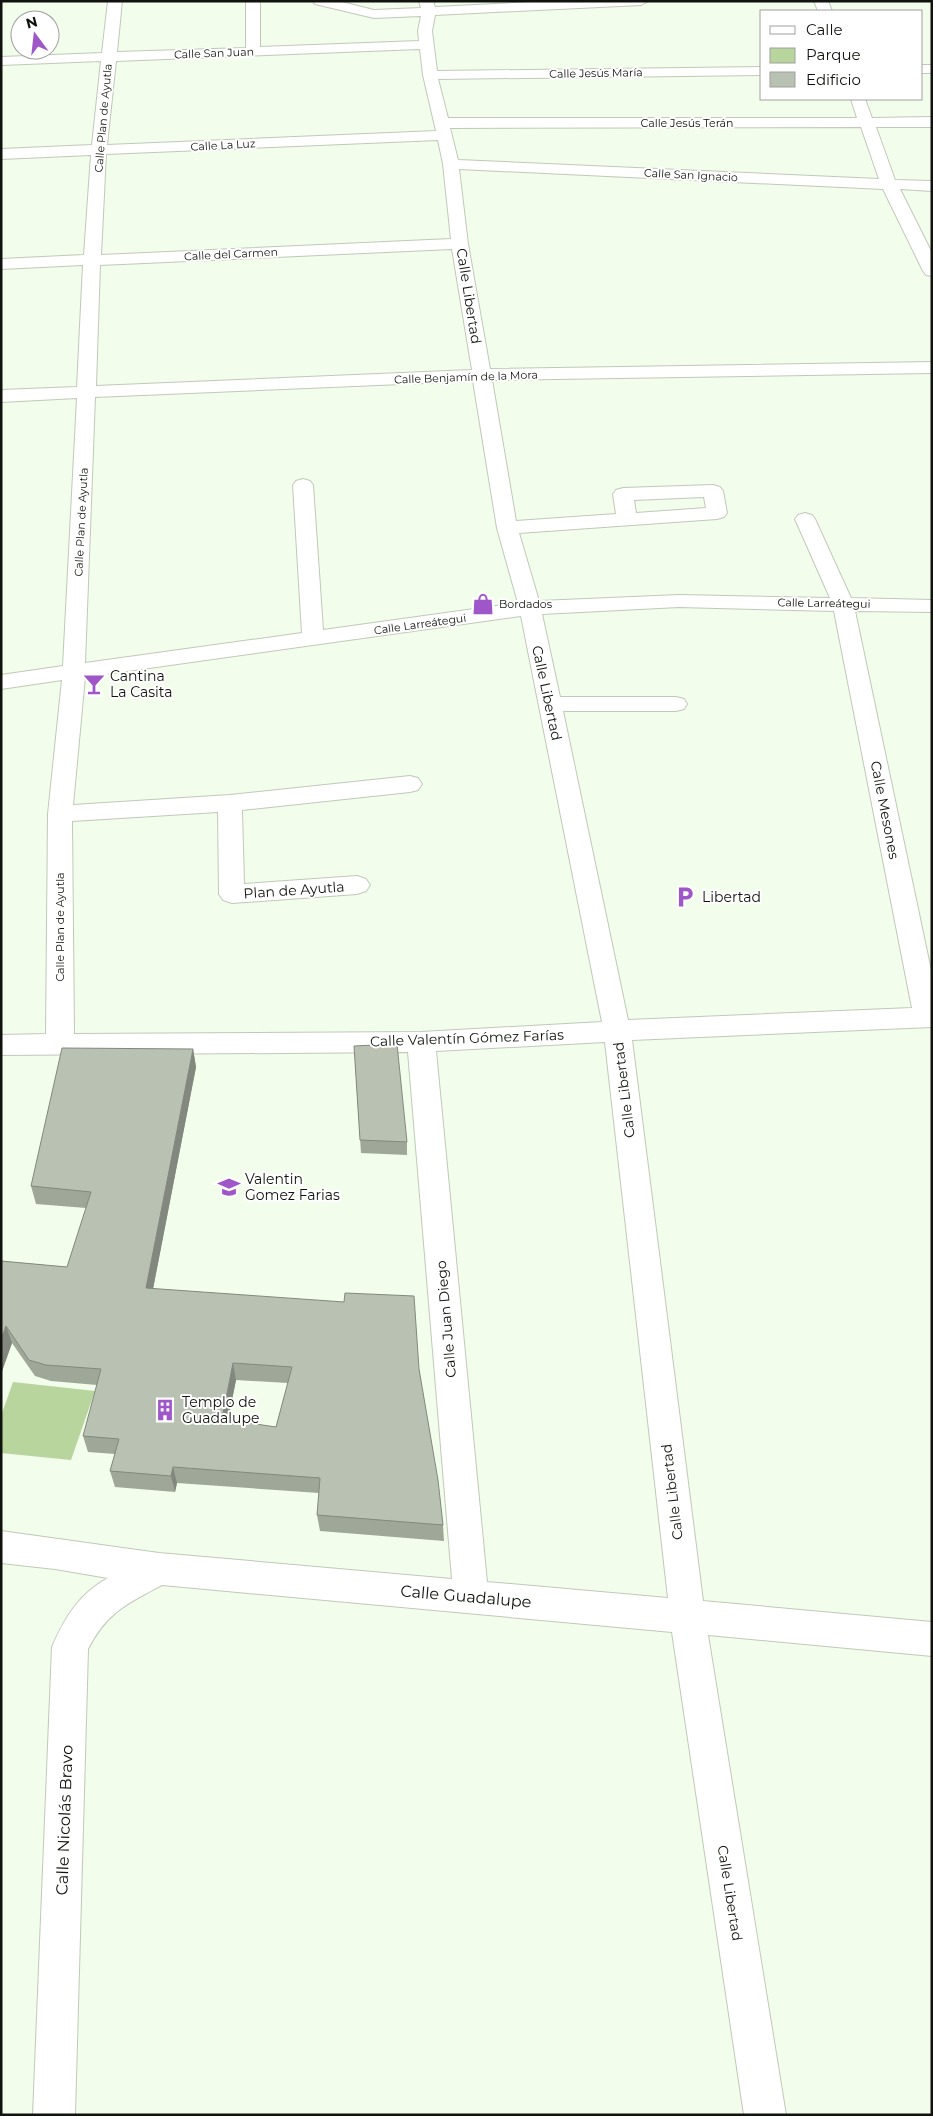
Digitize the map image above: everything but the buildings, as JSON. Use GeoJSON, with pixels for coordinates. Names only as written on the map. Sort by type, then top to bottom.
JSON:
{"type":"FeatureCollection","features":[{"type":"Feature","properties":{"kind":"street","name":"Calle Plan de Ayutla"},"geometry":{"type":"LineString","coordinates":[[60,1044],[60,814],[74,672],[92,260],[99,150],[115,1]]}},
{"type":"Feature","properties":{"kind":"street"},"geometry":{"type":"LineString","coordinates":[[252,1],[253,52]]}},
{"type":"Feature","properties":{"kind":"street"},"geometry":{"type":"LineString","coordinates":[[320,1],[369,11],[497,1]]}},
{"type":"Feature","properties":{"kind":"street"},"geometry":{"type":"LineString","coordinates":[[340,1],[425,31]]}},
{"type":"Feature","properties":{"kind":"street"},"geometry":{"type":"LineString","coordinates":[[428,6],[641,1]]}},
{"type":"Feature","properties":{"kind":"street"},"geometry":{"type":"LineString","coordinates":[[428,6],[425,31],[430,75]]}},
{"type":"Feature","properties":{"kind":"street","name":"Calle San Juan"},"geometry":{"type":"LineString","coordinates":[[1,62],[427,45]]}},
{"type":"Feature","properties":{"kind":"street","name":"Calle Jesús María"},"geometry":{"type":"LineString","coordinates":[[430,75],[760,71]]}},
{"type":"Feature","properties":{"kind":"street","name":"Calle Libertad"},"geometry":{"type":"LineString","coordinates":[[430,75],[451,164],[460,244],[507,528],[530,608],[617,1031],[687,1616],[765,2115]]}},
{"type":"Feature","properties":{"kind":"street"},"geometry":{"type":"LineString","coordinates":[[858,100],[889,184],[932,271]]}},
{"type":"Feature","properties":{"kind":"street","name":"Calle Jesús Terán"},"geometry":{"type":"LineString","coordinates":[[444,129],[932,122]]}},
{"type":"Feature","properties":{"kind":"street","name":"Calle La Luz"},"geometry":{"type":"LineString","coordinates":[[1,154],[99,150],[444,129]]}},
{"type":"Feature","properties":{"kind":"street","name":"Calle San Ignacio"},"geometry":{"type":"LineString","coordinates":[[451,164],[932,186]]}},
{"type":"Feature","properties":{"kind":"street"},"geometry":{"type":"LineString","coordinates":[[912,232],[932,233]]}},
{"type":"Feature","properties":{"kind":"street","name":"Calle del Carmen"},"geometry":{"type":"LineString","coordinates":[[1,264],[460,244]]}},
{"type":"Feature","properties":{"kind":"street","name":"Calle Benjamín de la Mora"},"geometry":{"type":"LineString","coordinates":[[1,396],[482,375],[932,367]]}},
{"type":"Feature","properties":{"kind":"street"},"geometry":{"type":"LineString","coordinates":[[303,485],[313,639]]}},
{"type":"Feature","properties":{"kind":"street"},"geometry":{"type":"LineString","coordinates":[[507,528],[627,519]]}},
{"type":"Feature","properties":{"kind":"street","name":"Calle Mesones"},"geometry":{"type":"LineString","coordinates":[[805,519],[843,603],[929,1017]]}},
{"type":"Feature","properties":{"kind":"street","name":"Calle Larreátegui"},"geometry":{"type":"LineString","coordinates":[[1,682],[530,608],[679,601],[932,606]]}},
{"type":"Feature","properties":{"kind":"street"},"geometry":{"type":"LineString","coordinates":[[550,704],[676,704]]}},
{"type":"Feature","properties":{"kind":"street"},"geometry":{"type":"LineString","coordinates":[[60,814],[230,803],[410,784]]}},
{"type":"Feature","properties":{"kind":"street","name":"Plan de Ayutla"},"geometry":{"type":"LineString","coordinates":[[230,803],[232,894],[357,886]]}},
{"type":"Feature","properties":{"kind":"street","name":"Calle Valentín Gómez Farías"},"geometry":{"type":"LineString","coordinates":[[1,1045],[421,1042],[929,1017]]}},
{"type":"Feature","properties":{"kind":"street","name":"Calle Juan Diego"},"geometry":{"type":"LineString","coordinates":[[421,1042],[471,1596]]}},
{"type":"Feature","properties":{"kind":"street","name":"Calle Guadalupe"},"geometry":{"type":"LineString","coordinates":[[1,1547],[56,1553],[159,1569],[932,1639]]}},
{"type":"Feature","properties":{"kind":"street","name":"Calle Nicolás Bravo"},"geometry":{"type":"LineString","coordinates":[[54,2115],[70,1647],[83,1622],[104,1600],[159,1569]]}},
{"type":"Feature","properties":{"kind":"green space"},"geometry":{"type":"Polygon","coordinates":[[[13,1382],[95,1391],[71,1460],[1,1453],[1,1416],[13,1382]]]}},
{"type":"Feature","properties":{"kind":"place","name":"Bordados"},"geometry":{"type":"Point","coordinates":[483,604]}},
{"type":"Feature","properties":{"kind":"place","name":"Cantina La Casita"},"geometry":{"type":"Point","coordinates":[94,684]}},
{"type":"Feature","properties":{"kind":"place","name":"Libertad"},"geometry":{"type":"Point","coordinates":[685,897]}},
{"type":"Feature","properties":{"kind":"place","name":"Valentin Gomez Farias"},"geometry":{"type":"Point","coordinates":[229,1187]}},
{"type":"Feature","properties":{"kind":"place","name":"Templo de Guadalupe"},"geometry":{"type":"Point","coordinates":[165,1410]}}]}
